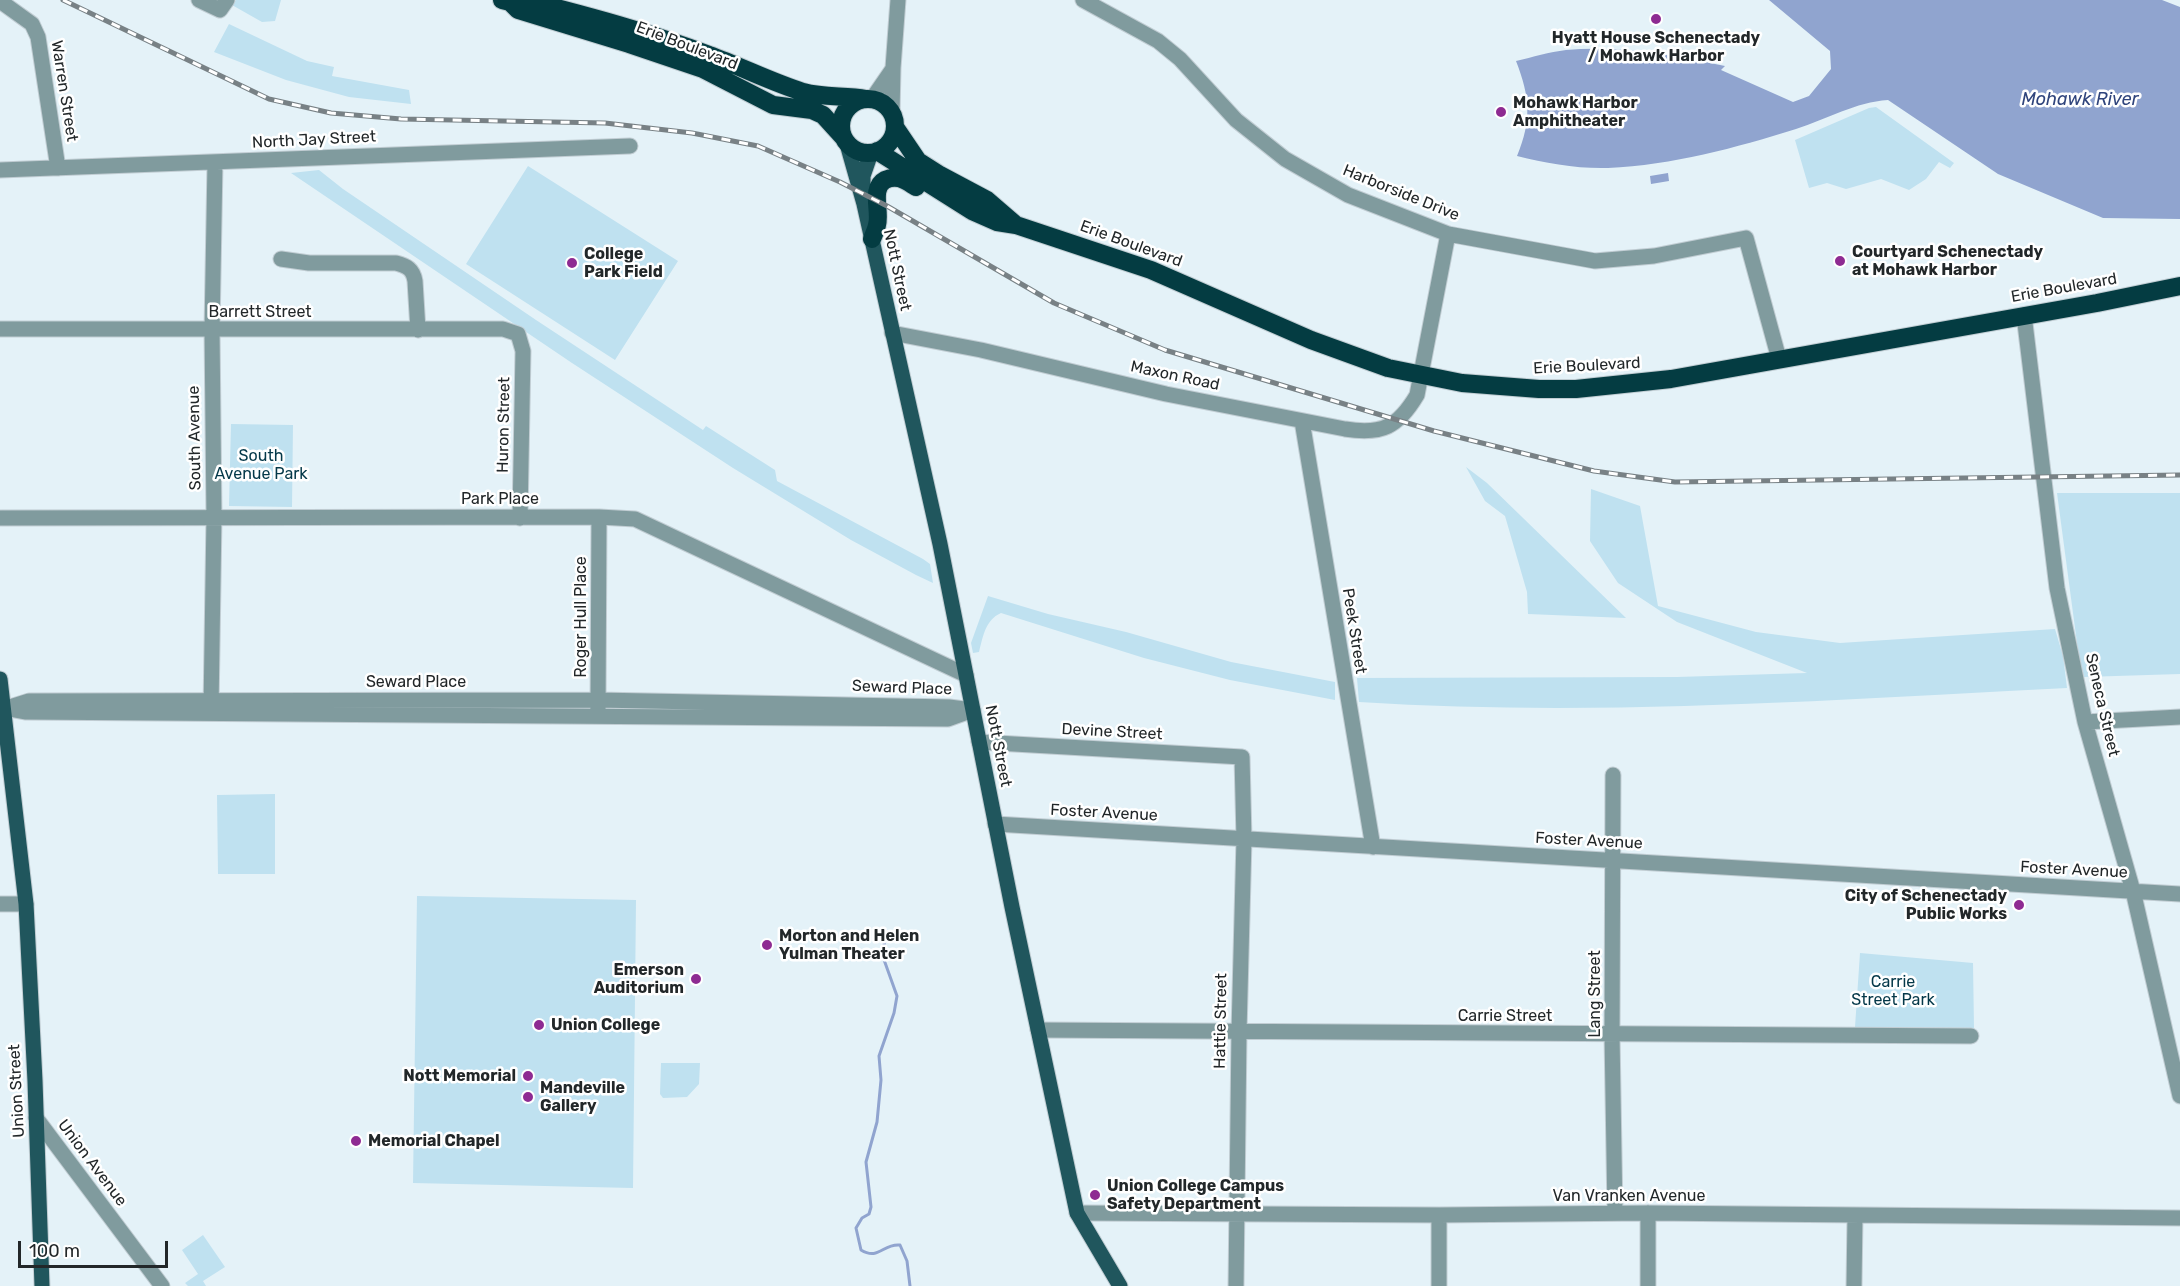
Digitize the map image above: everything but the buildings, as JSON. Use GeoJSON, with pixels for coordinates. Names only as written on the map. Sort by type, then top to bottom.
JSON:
{"type":"FeatureCollection","features":[{"type":"Feature","properties":{"kind":"highway","name":"Erie Boulevard"},"geometry":{"type":"LineString","coordinates":[[514,1],[635,29],[708,54],[802,92],[832,97],[855,96],[869,99]]}},
{"type":"Feature","properties":{"kind":"highway","name":"Erie Boulevard"},"geometry":{"type":"LineString","coordinates":[[514,1],[518,10],[703,69],[773,105],[812,110],[823,115],[845,140]]}},
{"type":"Feature","properties":{"kind":"highway"},"geometry":{"type":"LineString","coordinates":[[869,99],[881,102],[893,120],[890,142],[874,152],[861,152],[845,140],[841,122],[852,104],[869,99]]}},
{"type":"Feature","properties":{"kind":"highway","name":"Erie Boulevard"},"geometry":{"type":"LineString","coordinates":[[893,120],[918,160],[940,175],[987,200],[1016,225]]}},
{"type":"Feature","properties":{"kind":"highway","name":"Erie Boulevard"},"geometry":{"type":"LineString","coordinates":[[874,152],[972,211],[997,222],[1016,225],[1151,270],[1311,340],[1388,368],[1499,387],[1576,389],[1671,379],[2180,286]]}},
{"type":"Feature","properties":{"kind":"highway"},"geometry":{"type":"LineString","coordinates":[[872,239],[878,224],[878,188],[881,182],[900,177],[924,191],[936,188]]}},
{"type":"Feature","properties":{"kind":"main road","name":"Nott Street"},"geometry":{"type":"LineString","coordinates":[[845,140],[872,239],[966,675],[1077,1213],[1120,1286]]}},
{"type":"Feature","properties":{"kind":"main road","name":"Nott Street"},"geometry":{"type":"LineString","coordinates":[[864,204],[862,183],[874,152]]}},
{"type":"Feature","properties":{"kind":"main road","name":"Union Street"},"geometry":{"type":"LineString","coordinates":[[0,679],[26,904],[42,1286]]}},
{"type":"Feature","properties":{"kind":"street"},"geometry":{"type":"LineString","coordinates":[[199,0],[224,5]]}},
{"type":"Feature","properties":{"kind":"street"},"geometry":{"type":"LineString","coordinates":[[893,120],[892,70],[898,0]]}},
{"type":"Feature","properties":{"kind":"street","name":"Harborside Drive"},"geometry":{"type":"LineString","coordinates":[[1083,0],[1158,41],[1180,60],[1236,120],[1285,159],[1348,195],[1448,234],[1594,261],[1654,256],[1746,238],[1779,359]]}},
{"type":"Feature","properties":{"kind":"street","name":"Warren Street"},"geometry":{"type":"LineString","coordinates":[[0,1],[32,24],[38,37],[58,168]]}},
{"type":"Feature","properties":{"kind":"street"},"geometry":{"type":"LineString","coordinates":[[869,99],[892,70]]}},
{"type":"Feature","properties":{"kind":"street","name":"North Jay Street"},"geometry":{"type":"LineString","coordinates":[[0,170],[630,146]]}},
{"type":"Feature","properties":{"kind":"street","name":"South Avenue"},"geometry":{"type":"LineString","coordinates":[[211,707],[215,163]]}},
{"type":"Feature","properties":{"kind":"street","name":"Maxon Road"},"geometry":{"type":"LineString","coordinates":[[892,333],[981,350],[1166,394],[1302,421],[1364,432],[1383,429],[1407,413],[1417,395],[1448,234]]}},
{"type":"Feature","properties":{"kind":"street"},"geometry":{"type":"LineString","coordinates":[[281,259],[309,263],[396,263],[405,266],[414,273],[418,330]]}},
{"type":"Feature","properties":{"kind":"street","name":"Seneca Street"},"geometry":{"type":"LineString","coordinates":[[2024,315],[2057,588],[2085,722],[2133,891],[2180,1096]]}},
{"type":"Feature","properties":{"kind":"street","name":"Barrett Street"},"geometry":{"type":"LineString","coordinates":[[0,329],[503,329],[518,334]]}},
{"type":"Feature","properties":{"kind":"street","name":"Huron Street"},"geometry":{"type":"LineString","coordinates":[[518,334],[523,351],[520,518]]}},
{"type":"Feature","properties":{"kind":"street","name":"Peek Street"},"geometry":{"type":"LineString","coordinates":[[1302,421],[1373,847]]}},
{"type":"Feature","properties":{"kind":"street","name":"Park Place"},"geometry":{"type":"LineString","coordinates":[[0,518],[599,517],[635,519],[966,675]]}},
{"type":"Feature","properties":{"kind":"street","name":"Roger Hull Place"},"geometry":{"type":"LineString","coordinates":[[597,717],[599,517]]}},
{"type":"Feature","properties":{"kind":"street","name":"Seward Place"},"geometry":{"type":"LineString","coordinates":[[4,708],[25,712],[598,700],[950,706],[973,710]]}},
{"type":"Feature","properties":{"kind":"street","name":"Seward Place"},"geometry":{"type":"LineString","coordinates":[[211,707],[597,717],[948,719],[973,710]]}},
{"type":"Feature","properties":{"kind":"street"},"geometry":{"type":"LineString","coordinates":[[2085,722],[2180,717]]}},
{"type":"Feature","properties":{"kind":"street","name":"Devine Street"},"geometry":{"type":"LineString","coordinates":[[979,742],[1242,757]]}},
{"type":"Feature","properties":{"kind":"street","name":"Hattie Street"},"geometry":{"type":"LineString","coordinates":[[1236,1286],[1244,839],[1242,757]]}},
{"type":"Feature","properties":{"kind":"street","name":"Lang Street"},"geometry":{"type":"LineString","coordinates":[[1612,775],[1615,1213]]}},
{"type":"Feature","properties":{"kind":"street","name":"Foster Avenue"},"geometry":{"type":"LineString","coordinates":[[995,824],[2180,894]]}},
{"type":"Feature","properties":{"kind":"street"},"geometry":{"type":"LineString","coordinates":[[0,904],[26,904]]}},
{"type":"Feature","properties":{"kind":"street","name":"Carrie Street"},"geometry":{"type":"LineString","coordinates":[[1038,1030],[1971,1036]]}},
{"type":"Feature","properties":{"kind":"street","name":"Union Avenue"},"geometry":{"type":"LineString","coordinates":[[36,1118],[162,1286]]}},
{"type":"Feature","properties":{"kind":"street","name":"Van Vranken Avenue"},"geometry":{"type":"LineString","coordinates":[[1077,1213],[1439,1215],[1648,1213],[2180,1218]]}},
{"type":"Feature","properties":{"kind":"street"},"geometry":{"type":"LineString","coordinates":[[1648,1213],[1648,1286]]}},
{"type":"Feature","properties":{"kind":"street"},"geometry":{"type":"LineString","coordinates":[[1439,1215],[1439,1286]]}},
{"type":"Feature","properties":{"kind":"street"},"geometry":{"type":"LineString","coordinates":[[1854,1286],[1855,1216]]}},
{"type":"Feature","properties":{"kind":"green space"},"geometry":{"type":"Polygon","coordinates":[[[236,0],[281,0],[275,21],[262,22],[232,5],[236,0]]]}},
{"type":"Feature","properties":{"kind":"green space"},"geometry":{"type":"Polygon","coordinates":[[[229,24],[307,61],[334,67],[332,76],[409,90],[411,104],[349,97],[286,80],[214,52],[229,24]]]}},
{"type":"Feature","properties":{"kind":"green space"},"geometry":{"type":"Polygon","coordinates":[[[1876,107],[1954,163],[1950,168],[1939,162],[1926,179],[1909,190],[1881,179],[1846,189],[1827,183],[1809,188],[1795,140],[1876,107]]]}},
{"type":"Feature","properties":{"kind":"green space","name":"College Park Field"},"geometry":{"type":"Polygon","coordinates":[[[528,166],[678,261],[615,360],[466,264],[528,166]]]}},
{"type":"Feature","properties":{"kind":"green space"},"geometry":{"type":"Polygon","coordinates":[[[319,170],[343,189],[536,320],[703,430],[706,426],[775,470],[777,481],[923,559],[930,564],[933,583],[851,540],[733,468],[572,363],[291,173],[319,170]]]}},
{"type":"Feature","properties":{"kind":"green space","name":"South Avenue Park"},"geometry":{"type":"Polygon","coordinates":[[[231,424],[293,425],[292,507],[229,506],[231,424]]]}},
{"type":"Feature","properties":{"kind":"green space"},"geometry":{"type":"Polygon","coordinates":[[[1466,467],[1487,483],[1626,618],[1528,614],[1527,592],[1505,516],[1485,501],[1466,467]]]}},
{"type":"Feature","properties":{"kind":"green space"},"geometry":{"type":"Polygon","coordinates":[[[1591,489],[1640,506],[1658,606],[1756,632],[1840,643],[2055,629],[2063,656],[2067,688],[1802,702],[1624,707],[1536,708],[1359,702],[1357,678],[1677,677],[1807,673],[1677,622],[1618,583],[1590,541],[1591,489]]]}},
{"type":"Feature","properties":{"kind":"green space"},"geometry":{"type":"Polygon","coordinates":[[[2057,493],[2180,493],[2180,674],[2084,677],[2079,658],[2057,493]]]}},
{"type":"Feature","properties":{"kind":"green space"},"geometry":{"type":"Polygon","coordinates":[[[988,596],[1231,662],[1335,682],[1335,700],[1230,680],[1144,658],[1001,613],[988,624],[979,652],[973,653],[971,643],[988,596]]]}},
{"type":"Feature","properties":{"kind":"green space"},"geometry":{"type":"Polygon","coordinates":[[[275,794],[275,874],[218,874],[217,795],[275,794]]]}},
{"type":"Feature","properties":{"kind":"green space"},"geometry":{"type":"Polygon","coordinates":[[[417,896],[636,900],[633,1188],[413,1183],[417,896]]]}},
{"type":"Feature","properties":{"kind":"green space","name":"Carrie Street Park"},"geometry":{"type":"Polygon","coordinates":[[[1860,953],[1973,963],[1974,1028],[1855,1027],[1860,953]]]}},
{"type":"Feature","properties":{"kind":"green space"},"geometry":{"type":"Polygon","coordinates":[[[661,1063],[700,1063],[699,1084],[687,1097],[663,1098],[660,1094],[661,1063]]]}},
{"type":"Feature","properties":{"kind":"green space"},"geometry":{"type":"Polygon","coordinates":[[[203,1235],[225,1267],[203,1281],[206,1286],[188,1286],[185,1283],[198,1274],[182,1250],[203,1235]]]}},
{"type":"Feature","properties":{"kind":"water","name":"Mohawk River"},"geometry":{"type":"Polygon","coordinates":[[[1769,0],[2162,0],[2180,7],[2180,219],[2103,218],[1998,174],[1888,100],[1853,107],[1796,129],[1750,143],[1656,163],[1585,168],[1517,156],[1525,131],[1527,108],[1524,86],[1516,61],[1553,52],[1606,49],[1686,58],[1725,66],[1721,70],[1793,102],[1809,96],[1831,69],[1830,51],[1769,0]]]}},
{"type":"Feature","properties":{"kind":"water"},"geometry":{"type":"Polygon","coordinates":[[[1668,173],[1669,181],[1651,184],[1650,176],[1668,173]]]}},
{"type":"Feature","properties":{"kind":"waterway"},"geometry":{"type":"LineString","coordinates":[[885,934],[883,957],[897,996],[894,1013],[879,1056],[881,1080],[877,1122],[866,1162],[871,1207],[869,1214],[862,1218],[856,1228],[861,1250],[867,1253],[877,1253],[889,1246],[900,1245],[907,1261],[910,1286]]}},
{"type":"Feature","properties":{"kind":"railway"},"geometry":{"type":"LineString","coordinates":[[63,0],[269,99],[331,113],[401,119],[605,123],[692,133],[758,146],[840,182],[887,206],[1054,303],[1165,350],[1434,431],[1594,471],[1675,482],[2180,475]]}},
{"type":"Feature","properties":{"kind":"place","name":"Hyatt House Schenectady / Mohawk Harbor"},"geometry":{"type":"Point","coordinates":[1656,19]}},
{"type":"Feature","properties":{"kind":"place","name":"Mohawk Harbor Amphitheater"},"geometry":{"type":"Point","coordinates":[1501,112]}},
{"type":"Feature","properties":{"kind":"place","name":"Courtyard Schenectady at Mohawk Harbor"},"geometry":{"type":"Point","coordinates":[1840,261]}},
{"type":"Feature","properties":{"kind":"place","name":"College Park Field"},"geometry":{"type":"Point","coordinates":[572,263]}},
{"type":"Feature","properties":{"kind":"place","name":"City of Schenectady Public Works"},"geometry":{"type":"Point","coordinates":[2019,905]}},
{"type":"Feature","properties":{"kind":"place","name":"Morton and Helen Yulman Theater"},"geometry":{"type":"Point","coordinates":[767,945]}},
{"type":"Feature","properties":{"kind":"place","name":"Emerson Auditorium"},"geometry":{"type":"Point","coordinates":[696,979]}},
{"type":"Feature","properties":{"kind":"place","name":"Union College"},"geometry":{"type":"Point","coordinates":[539,1025]}},
{"type":"Feature","properties":{"kind":"place","name":"Nott Memorial"},"geometry":{"type":"Point","coordinates":[528,1076]}},
{"type":"Feature","properties":{"kind":"place","name":"Mandeville Gallery"},"geometry":{"type":"Point","coordinates":[528,1097]}},
{"type":"Feature","properties":{"kind":"place","name":"Memorial Chapel"},"geometry":{"type":"Point","coordinates":[356,1141]}},
{"type":"Feature","properties":{"kind":"place","name":"Union College Campus Safety Department"},"geometry":{"type":"Point","coordinates":[1095,1195]}}]}
